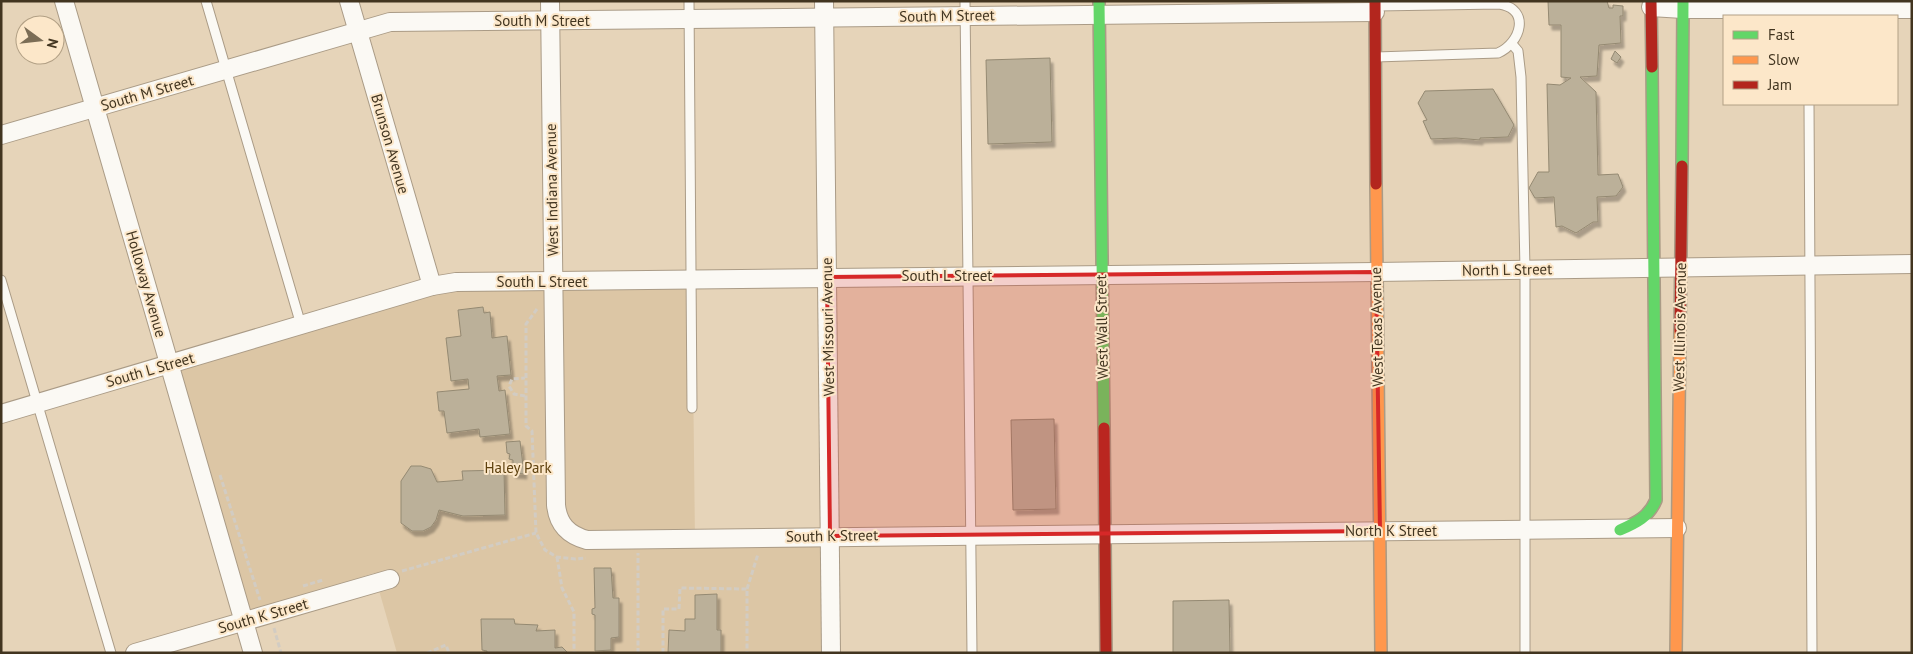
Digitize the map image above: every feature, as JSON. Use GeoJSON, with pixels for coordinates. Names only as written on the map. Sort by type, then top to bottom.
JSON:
{"type":"FeatureCollection","features":[{"type":"Feature","properties":{"kind":"main road","name":"West Illinois Avenue"},"geometry":{"type":"LineString","coordinates":[[1620,530],[1646,518],[1656,500],[1651,4]]}},
{"type":"Feature","properties":{"kind":"main road","name":"West Illinois Avenue"},"geometry":{"type":"LineString","coordinates":[[1676,653],[1682,268],[1683,5]]}},
{"type":"Feature","properties":{"kind":"main road","name":"West Texas Avenue"},"geometry":{"type":"LineString","coordinates":[[1375,6],[1381,653]]}},
{"type":"Feature","properties":{"kind":"main road","name":"West Wall Street"},"geometry":{"type":"LineString","coordinates":[[1099,8],[1106,653]]}},
{"type":"Feature","properties":{"kind":"street","name":"Holloway Avenue"},"geometry":{"type":"LineString","coordinates":[[64,1],[253,653]]}},
{"type":"Feature","properties":{"kind":"street","name":"Brunson Avenue"},"geometry":{"type":"LineString","coordinates":[[349,1],[432,286]]}},
{"type":"Feature","properties":{"kind":"street","name":"West Indiana Avenue"},"geometry":{"type":"LineString","coordinates":[[550,1],[556,505],[557,514],[563,527]]}},
{"type":"Feature","properties":{"kind":"street"},"geometry":{"type":"LineString","coordinates":[[1651,4],[1808,9],[1912,9]]}},
{"type":"Feature","properties":{"kind":"street","name":"South M Street"},"geometry":{"type":"LineString","coordinates":[[1,135],[390,22],[690,20],[824,10],[1375,6]]}},
{"type":"Feature","properties":{"kind":"street","name":"West Missouri Avenue"},"geometry":{"type":"LineString","coordinates":[[824,10],[831,653]]}},
{"type":"Feature","properties":{"kind":"street","name":"North L Street"},"geometry":{"type":"LineString","coordinates":[[1102,275],[1912,264]]}},
{"type":"Feature","properties":{"kind":"street","name":"South L Street"},"geometry":{"type":"LineString","coordinates":[[1,414],[432,286],[456,282],[1102,275]]}},
{"type":"Feature","properties":{"kind":"street","name":"South K Street"},"geometry":{"type":"LineString","coordinates":[[563,527],[577,537],[587,540],[638,549],[830,536],[1105,534]]}},
{"type":"Feature","properties":{"kind":"street","name":"North K Street"},"geometry":{"type":"LineString","coordinates":[[1105,534],[1677,528]]}},
{"type":"Feature","properties":{"kind":"street","name":"South K Street"},"geometry":{"type":"LineString","coordinates":[[135,653],[390,579]]}},
{"type":"Feature","properties":{"kind":"lane"},"geometry":{"type":"LineString","coordinates":[[206,1],[301,325]]}},
{"type":"Feature","properties":{"kind":"lane"},"geometry":{"type":"LineString","coordinates":[[689,1],[692,408]]}},
{"type":"Feature","properties":{"kind":"lane"},"geometry":{"type":"LineString","coordinates":[[1375,6],[1505,5],[1513,9],[1519,18],[1518,34],[1512,44],[1505,50],[1491,54],[1375,57]]}},
{"type":"Feature","properties":{"kind":"lane"},"geometry":{"type":"LineString","coordinates":[[965,9],[972,653]]}},
{"type":"Feature","properties":{"kind":"lane"},"geometry":{"type":"LineString","coordinates":[[1512,44],[1518,51],[1522,77],[1525,270],[1525,653]]}},
{"type":"Feature","properties":{"kind":"lane"},"geometry":{"type":"LineString","coordinates":[[1809,105],[1812,653]]}},
{"type":"Feature","properties":{"kind":"lane"},"geometry":{"type":"LineString","coordinates":[[1,280],[111,653]]}},
{"type":"Feature","properties":{"kind":"path"},"geometry":{"type":"LineString","coordinates":[[540,307],[533,312],[526,324],[525,378],[526,426],[532,431],[536,533],[545,550],[557,556],[575,559],[594,557]]}},
{"type":"Feature","properties":{"kind":"path"},"geometry":{"type":"LineString","coordinates":[[525,378],[512,379],[509,386],[514,394],[525,396]]}},
{"type":"Feature","properties":{"kind":"path"},"geometry":{"type":"LineString","coordinates":[[218,468],[258,596],[273,625],[281,653]]}},
{"type":"Feature","properties":{"kind":"path"},"geometry":{"type":"LineString","coordinates":[[638,549],[638,653]]}},
{"type":"Feature","properties":{"kind":"path"},"geometry":{"type":"LineString","coordinates":[[747,653],[747,589],[759,552],[750,552]]}},
{"type":"Feature","properties":{"kind":"path"},"geometry":{"type":"LineString","coordinates":[[557,556],[562,588],[574,612],[574,653]]}},
{"type":"Feature","properties":{"kind":"path"},"geometry":{"type":"LineString","coordinates":[[663,653],[664,609],[680,609],[680,588],[747,589]]}},
{"type":"Feature","properties":{"kind":"path"},"geometry":{"type":"LineString","coordinates":[[427,653],[446,645],[449,653]]}},
{"type":"Feature","properties":{"kind":"highlighted area"},"geometry":{"type":"Polygon","coordinates":[[[1376,272],[1380,531],[830,536],[827,277],[1376,272]]]}},
{"type":"Feature","properties":{"kind":"green space","name":"Haley Park"},"geometry":{"type":"Polygon","coordinates":[[[692,280],[695,542],[825,542],[826,653],[397,653],[374,573],[247,614],[179,370],[457,288],[546,290],[692,280]]]}},
{"type":"Feature","properties":{"kind":"building"},"geometry":{"type":"Polygon","coordinates":[[[1548,1],[1607,1],[1609,8],[1613,8],[1613,5],[1623,6],[1623,16],[1620,16],[1621,43],[1599,45],[1597,76],[1580,77],[1596,92],[1598,175],[1618,174],[1623,187],[1616,196],[1597,197],[1598,222],[1593,222],[1576,233],[1562,226],[1556,227],[1554,197],[1535,198],[1529,188],[1538,172],[1549,172],[1547,84],[1560,85],[1571,78],[1561,77],[1561,25],[1549,25],[1548,1]]]}},
{"type":"Feature","properties":{"kind":"building"},"geometry":{"type":"Polygon","coordinates":[[[1615,51],[1621,57],[1617,63],[1611,59],[1615,51]]]}},
{"type":"Feature","properties":{"kind":"building"},"geometry":{"type":"Polygon","coordinates":[[[1050,58],[1052,142],[988,144],[986,60],[1050,58]]]}},
{"type":"Feature","properties":{"kind":"building"},"geometry":{"type":"Polygon","coordinates":[[[1493,89],[1514,125],[1508,137],[1480,138],[1480,140],[1456,138],[1431,139],[1423,121],[1427,120],[1418,103],[1425,91],[1493,89]]]}},
{"type":"Feature","properties":{"kind":"building"},"geometry":{"type":"Polygon","coordinates":[[[483,307],[484,313],[490,312],[492,338],[507,336],[511,375],[497,376],[499,391],[505,390],[510,434],[480,437],[479,429],[447,433],[444,411],[439,411],[437,392],[469,389],[468,379],[451,381],[446,338],[461,336],[458,310],[483,307]]]}},
{"type":"Feature","properties":{"kind":"building"},"geometry":{"type":"Polygon","coordinates":[[[1054,419],[1056,509],[1013,510],[1011,420],[1054,419]]]}},
{"type":"Feature","properties":{"kind":"building"},"geometry":{"type":"Polygon","coordinates":[[[520,441],[524,474],[513,473],[513,460],[509,459],[510,454],[507,453],[506,442],[520,441]]]}},
{"type":"Feature","properties":{"kind":"building"},"geometry":{"type":"Polygon","coordinates":[[[411,466],[431,469],[437,482],[463,480],[462,471],[504,470],[505,515],[463,516],[439,510],[436,520],[431,527],[423,531],[412,531],[401,523],[401,481],[411,466]]]}},
{"type":"Feature","properties":{"kind":"building"},"geometry":{"type":"Polygon","coordinates":[[[594,568],[611,568],[613,598],[619,598],[619,637],[611,638],[611,650],[595,651],[595,615],[592,614],[592,609],[595,608],[594,568]]]}},
{"type":"Feature","properties":{"kind":"building"},"geometry":{"type":"Polygon","coordinates":[[[717,594],[717,630],[721,630],[721,653],[668,653],[669,630],[685,631],[685,619],[695,619],[695,595],[717,594]]]}},
{"type":"Feature","properties":{"kind":"building"},"geometry":{"type":"Polygon","coordinates":[[[1229,600],[1230,653],[1173,653],[1173,601],[1229,600]]]}},
{"type":"Feature","properties":{"kind":"building"},"geometry":{"type":"Polygon","coordinates":[[[481,619],[514,619],[515,624],[538,625],[536,631],[555,630],[555,648],[562,647],[568,653],[487,653],[487,651],[482,650],[481,619]]]}},
{"type":"Feature","properties":{"kind":"traffic: fast"},"geometry":{"type":"LineString","coordinates":[[1099,1],[1104,428]]}},
{"type":"Feature","properties":{"kind":"traffic: fast"},"geometry":{"type":"LineString","coordinates":[[1682,166],[1683,1]]}},
{"type":"Feature","properties":{"kind":"traffic: fast"},"geometry":{"type":"LineString","coordinates":[[1620,530],[1637,522],[1646,515],[1656,500],[1652,67]]}},
{"type":"Feature","properties":{"kind":"traffic: slow"},"geometry":{"type":"LineString","coordinates":[[1376,184],[1381,653]]}},
{"type":"Feature","properties":{"kind":"traffic: slow"},"geometry":{"type":"LineString","coordinates":[[1676,653],[1680,331]]}},
{"type":"Feature","properties":{"kind":"traffic: jam"},"geometry":{"type":"LineString","coordinates":[[1375,1],[1376,184]]}},
{"type":"Feature","properties":{"kind":"traffic: jam"},"geometry":{"type":"LineString","coordinates":[[1651,1],[1652,67]]}},
{"type":"Feature","properties":{"kind":"traffic: jam"},"geometry":{"type":"LineString","coordinates":[[1680,331],[1682,166]]}},
{"type":"Feature","properties":{"kind":"traffic: jam"},"geometry":{"type":"LineString","coordinates":[[1104,428],[1106,653]]}}]}
